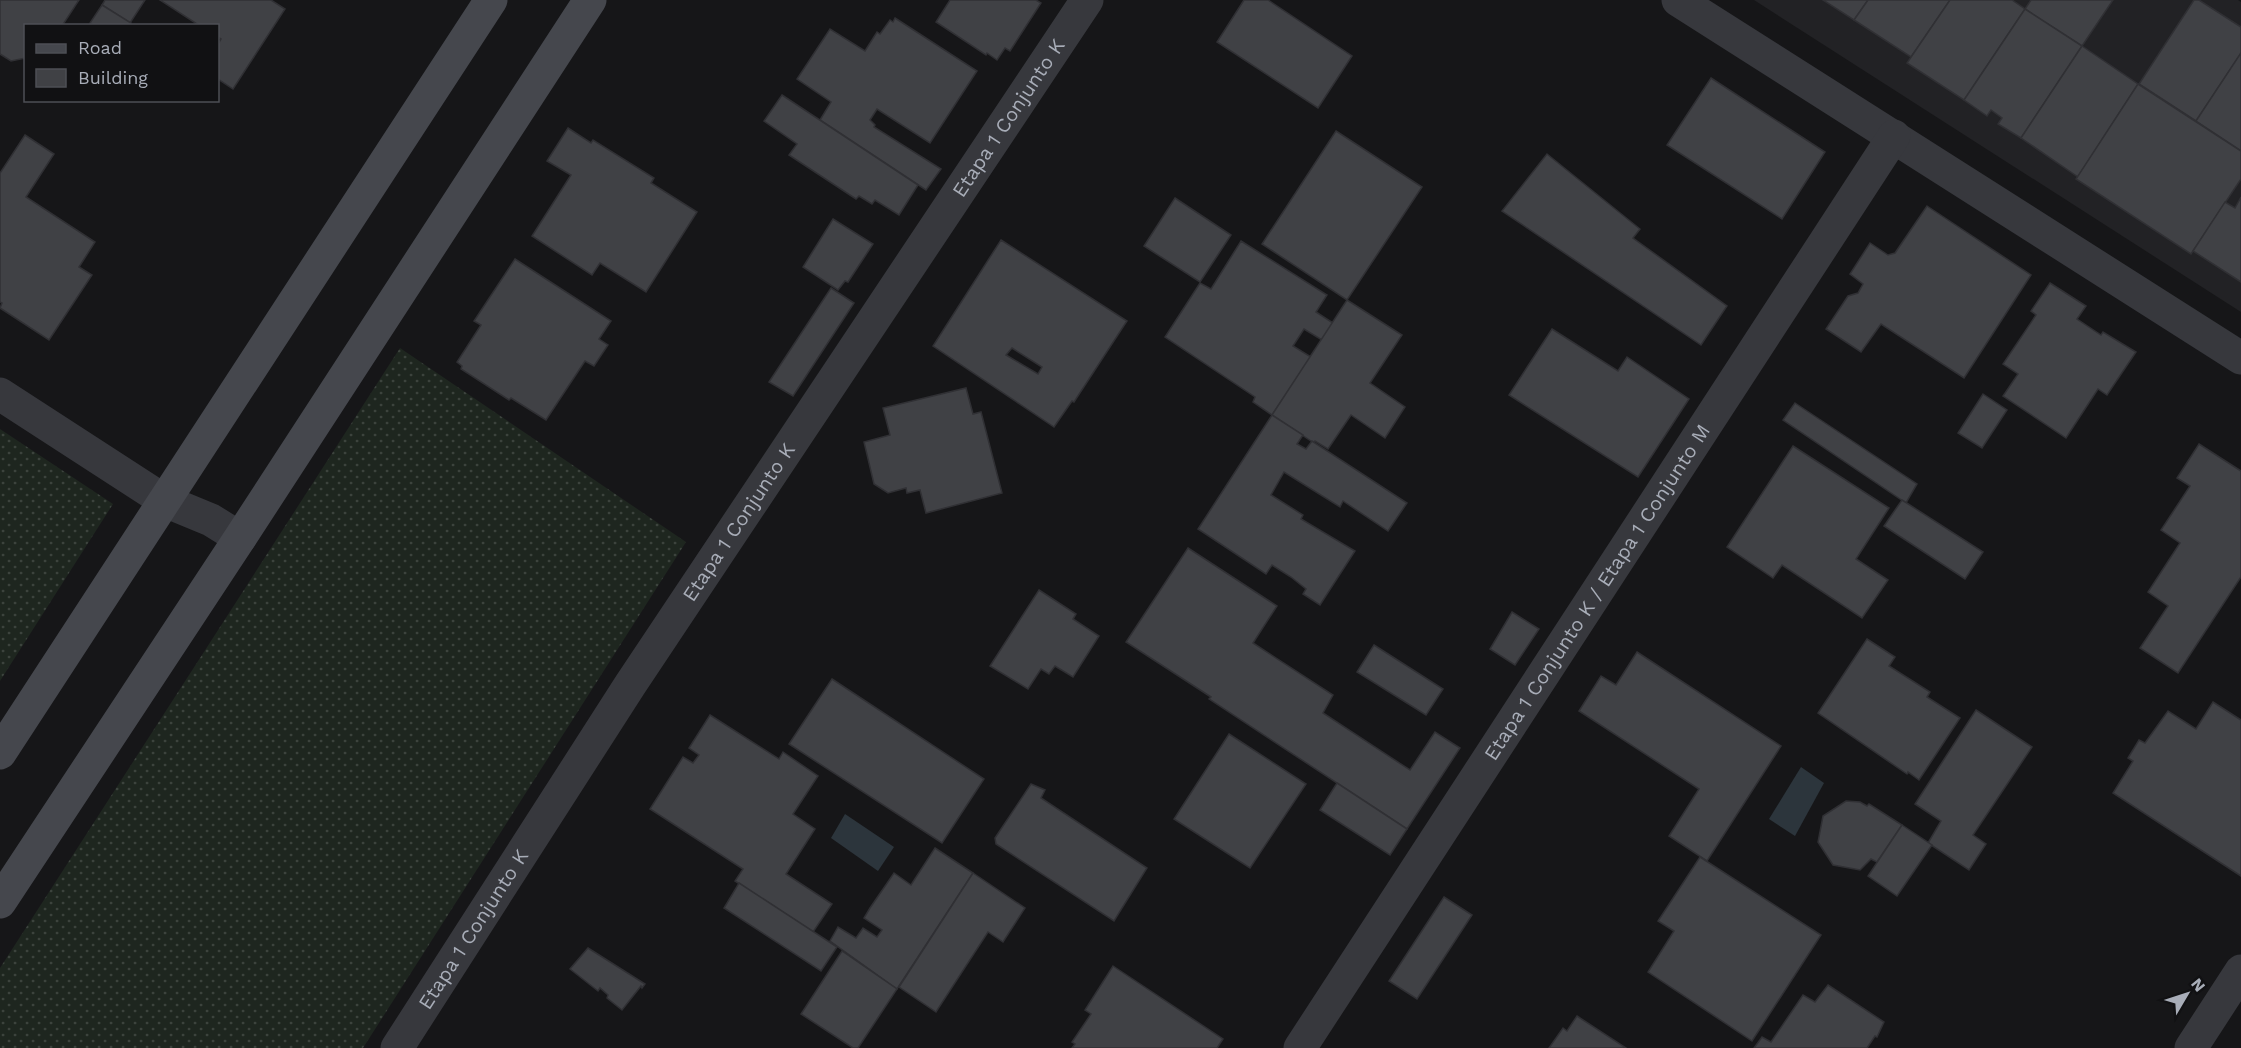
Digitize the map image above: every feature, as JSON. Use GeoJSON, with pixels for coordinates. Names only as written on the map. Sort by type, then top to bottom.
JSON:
{"type":"FeatureCollection","features":[{"type":"Feature","properties":{"kind":"street"},"geometry":{"type":"LineString","coordinates":[[0,753],[491,0]]}},
{"type":"Feature","properties":{"kind":"street"},"geometry":{"type":"LineString","coordinates":[[0,902],[590,0]]}},
{"type":"Feature","properties":{"kind":"street","name":"Etapa 1 Conjunto K"},"geometry":{"type":"LineString","coordinates":[[397,1048],[636,675],[1087,0]]}},
{"type":"Feature","properties":{"kind":"street"},"geometry":{"type":"LineString","coordinates":[[1678,0],[2241,358]]}},
{"type":"Feature","properties":{"kind":"street","name":"Etapa 1 Conjunto K / Etapa 1 Conjunto M"},"geometry":{"type":"LineString","coordinates":[[1300,1048],[1894,136]]}},
{"type":"Feature","properties":{"kind":"street"},"geometry":{"type":"LineString","coordinates":[[0,394],[165,501],[211,520],[240,538]]}},
{"type":"Feature","properties":{"kind":"street"},"geometry":{"type":"LineString","coordinates":[[2191,1048],[2241,971]]}},
{"type":"Feature","properties":{"kind":"shaded area"},"geometry":{"type":"Polygon","coordinates":[[[1754,0],[2238,0],[2241,2],[2241,312],[1754,0]]]}},
{"type":"Feature","properties":{"kind":"shaded area"},"geometry":{"type":"Polygon","coordinates":[[[400,348],[686,542],[363,1048],[0,1048],[0,968],[400,348]]]}},
{"type":"Feature","properties":{"kind":"shaded area"},"geometry":{"type":"Polygon","coordinates":[[[0,429],[113,504],[0,681],[0,429]]]}},
{"type":"Feature","properties":{"kind":"shaded area"},"geometry":{"type":"Polygon","coordinates":[[[1801,767],[1824,783],[1795,836],[1769,819],[1801,767]]]}},
{"type":"Feature","properties":{"kind":"shaded area"},"geometry":{"type":"Polygon","coordinates":[[[845,814],[894,847],[878,871],[831,838],[845,814]]]}},
{"type":"Feature","properties":{"kind":"building"},"geometry":{"type":"Polygon","coordinates":[[[0,0],[79,0],[63,24],[24,24],[24,58],[11,61],[0,54],[0,0]]]}},
{"type":"Feature","properties":{"kind":"building"},"geometry":{"type":"Polygon","coordinates":[[[105,0],[145,0],[130,23],[102,5],[105,0]]]}},
{"type":"Feature","properties":{"kind":"building"},"geometry":{"type":"Polygon","coordinates":[[[160,0],[271,0],[285,9],[233,89],[219,80],[219,42],[221,39],[219,38],[219,24],[197,24],[160,0]]]}},
{"type":"Feature","properties":{"kind":"building"},"geometry":{"type":"Polygon","coordinates":[[[950,0],[1036,0],[1041,3],[1010,51],[1005,48],[997,60],[936,22],[950,0]]]}},
{"type":"Feature","properties":{"kind":"building"},"geometry":{"type":"Polygon","coordinates":[[[1244,0],[1268,0],[1352,56],[1318,108],[1217,42],[1244,0]]]}},
{"type":"Feature","properties":{"kind":"building"},"geometry":{"type":"Polygon","coordinates":[[[1823,0],[1868,0],[1854,20],[1823,0]]]}},
{"type":"Feature","properties":{"kind":"building"},"geometry":{"type":"Polygon","coordinates":[[[1868,0],[1950,0],[1911,57],[1854,20],[1868,0]]]}},
{"type":"Feature","properties":{"kind":"building"},"geometry":{"type":"Polygon","coordinates":[[[1950,0],[2012,0],[2025,9],[1964,100],[1907,63],[1950,0]]]}},
{"type":"Feature","properties":{"kind":"building"},"geometry":{"type":"Polygon","coordinates":[[[2031,0],[2113,0],[2082,46],[2025,9],[2031,0]]]}},
{"type":"Feature","properties":{"kind":"building"},"geometry":{"type":"Polygon","coordinates":[[[2194,0],[2199,0],[2241,27],[2241,53],[2196,121],[2139,84],[2194,0]]]}},
{"type":"Feature","properties":{"kind":"building"},"geometry":{"type":"Polygon","coordinates":[[[102,5],[131,23],[91,24],[102,5]]]}},
{"type":"Feature","properties":{"kind":"building"},"geometry":{"type":"Polygon","coordinates":[[[2025,9],[2082,46],[2021,138],[1998,124],[2002,118],[1991,110],[1987,116],[1964,100],[2025,9]]]}},
{"type":"Feature","properties":{"kind":"building"},"geometry":{"type":"Polygon","coordinates":[[[895,18],[977,71],[930,143],[877,109],[870,120],[875,125],[874,127],[941,169],[926,190],[820,120],[831,102],[797,79],[830,29],[865,51],[877,32],[880,34],[890,20],[893,22],[895,18]]]}},
{"type":"Feature","properties":{"kind":"building"},"geometry":{"type":"Polygon","coordinates":[[[2082,46],[2138,84],[2078,177],[2021,138],[2082,46]]]}},
{"type":"Feature","properties":{"kind":"building"},"geometry":{"type":"Polygon","coordinates":[[[2241,53],[2241,151],[2196,121],[2241,53]]]}},
{"type":"Feature","properties":{"kind":"building"},"geometry":{"type":"Polygon","coordinates":[[[1711,78],[1825,152],[1782,219],[1667,145],[1711,78]]]}},
{"type":"Feature","properties":{"kind":"building"},"geometry":{"type":"Polygon","coordinates":[[[2138,84],[2241,151],[2241,179],[2191,254],[2076,179],[2138,84]]]}},
{"type":"Feature","properties":{"kind":"building"},"geometry":{"type":"Polygon","coordinates":[[[782,95],[918,185],[899,215],[875,200],[872,204],[859,196],[856,199],[789,155],[797,144],[764,121],[782,95]]]}},
{"type":"Feature","properties":{"kind":"building"},"geometry":{"type":"Polygon","coordinates":[[[568,128],[591,143],[593,140],[654,178],[651,183],[697,212],[646,292],[600,263],[592,275],[532,236],[571,175],[547,161],[568,128]]]}},
{"type":"Feature","properties":{"kind":"building"},"geometry":{"type":"Polygon","coordinates":[[[1336,131],[1422,187],[1347,300],[1262,244],[1336,131]]]}},
{"type":"Feature","properties":{"kind":"building"},"geometry":{"type":"Polygon","coordinates":[[[25,135],[54,154],[26,197],[95,242],[79,267],[92,275],[49,340],[0,308],[2,303],[0,302],[0,173],[25,135]]]}},
{"type":"Feature","properties":{"kind":"building"},"geometry":{"type":"Polygon","coordinates":[[[1547,154],[1640,229],[1633,238],[1727,306],[1701,345],[1502,211],[1547,154]]]}},
{"type":"Feature","properties":{"kind":"building"},"geometry":{"type":"Polygon","coordinates":[[[2241,197],[2241,282],[2193,251],[2225,202],[2235,208],[2241,197]]]}},
{"type":"Feature","properties":{"kind":"building"},"geometry":{"type":"Polygon","coordinates":[[[1175,198],[1231,235],[1200,282],[1144,246],[1175,198]]]}},
{"type":"Feature","properties":{"kind":"building"},"geometry":{"type":"Polygon","coordinates":[[[1927,206],[2031,275],[1964,378],[1881,324],[1861,352],[1826,329],[1848,296],[1858,293],[1863,284],[1850,274],[1870,243],[1888,255],[1895,253],[1927,206]]]}},
{"type":"Feature","properties":{"kind":"building"},"geometry":{"type":"Polygon","coordinates":[[[833,219],[873,244],[848,282],[845,281],[838,290],[803,267],[833,219]]]}},
{"type":"Feature","properties":{"kind":"building"},"geometry":{"type":"Polygon","coordinates":[[[1001,240],[1127,321],[1074,402],[1072,401],[1054,427],[933,346],[1001,240]],[[1012,348],[1006,355],[1038,374],[1042,367],[1012,348]]]}},
{"type":"Feature","properties":{"kind":"building"},"geometry":{"type":"Polygon","coordinates":[[[1241,241],[1327,295],[1316,312],[1333,323],[1322,340],[1304,329],[1293,346],[1311,357],[1272,415],[1253,402],[1255,397],[1165,337],[1200,283],[1211,289],[1241,241]]]}},
{"type":"Feature","properties":{"kind":"building"},"geometry":{"type":"Polygon","coordinates":[[[515,259],[611,321],[599,339],[608,345],[594,366],[585,361],[546,420],[511,398],[509,400],[461,369],[462,366],[457,362],[481,325],[474,321],[515,259]]]}},
{"type":"Feature","properties":{"kind":"building"},"geometry":{"type":"Polygon","coordinates":[[[2050,283],[2086,306],[2077,319],[2101,335],[2103,332],[2136,352],[2107,395],[2098,389],[2066,438],[2003,396],[2018,374],[2003,364],[2036,315],[2031,311],[2050,283]]]}},
{"type":"Feature","properties":{"kind":"building"},"geometry":{"type":"Polygon","coordinates":[[[831,288],[854,303],[793,396],[769,382],[831,288]]]}},
{"type":"Feature","properties":{"kind":"building"},"geometry":{"type":"Polygon","coordinates":[[[1347,300],[1402,335],[1370,383],[1405,407],[1385,438],[1351,415],[1328,449],[1315,441],[1314,443],[1272,415],[1347,300]]]}},
{"type":"Feature","properties":{"kind":"building"},"geometry":{"type":"Polygon","coordinates":[[[1552,329],[1618,371],[1627,357],[1689,399],[1638,477],[1509,395],[1552,329]]]}},
{"type":"Feature","properties":{"kind":"building"},"geometry":{"type":"Polygon","coordinates":[[[966,388],[973,414],[981,412],[1002,493],[926,513],[920,490],[907,493],[906,488],[888,493],[874,484],[864,442],[890,435],[883,408],[966,388]]]}},
{"type":"Feature","properties":{"kind":"building"},"geometry":{"type":"Polygon","coordinates":[[[1983,394],[2007,410],[1982,448],[1958,433],[1983,394]]]}},
{"type":"Feature","properties":{"kind":"building"},"geometry":{"type":"Polygon","coordinates":[[[1795,403],[1917,484],[1906,503],[1783,420],[1795,403]]]}},
{"type":"Feature","properties":{"kind":"building"},"geometry":{"type":"Polygon","coordinates":[[[1272,415],[1303,435],[1297,444],[1306,449],[1312,441],[1407,503],[1388,531],[1343,501],[1340,507],[1284,472],[1271,495],[1303,515],[1301,519],[1355,551],[1320,605],[1303,594],[1306,589],[1272,565],[1266,574],[1198,529],[1272,415]]]}},
{"type":"Feature","properties":{"kind":"building"},"geometry":{"type":"Polygon","coordinates":[[[2199,444],[2241,471],[2241,577],[2178,673],[2140,648],[2168,606],[2148,592],[2180,543],[2161,530],[2190,486],[2177,478],[2199,444]]]}},
{"type":"Feature","properties":{"kind":"building"},"geometry":{"type":"Polygon","coordinates":[[[1793,446],[1889,508],[1856,559],[1888,580],[1862,618],[1782,565],[1773,578],[1727,547],[1793,446]]]}},
{"type":"Feature","properties":{"kind":"building"},"geometry":{"type":"Polygon","coordinates":[[[1902,500],[1983,552],[1965,579],[1884,526],[1902,500]]]}},
{"type":"Feature","properties":{"kind":"building"},"geometry":{"type":"Polygon","coordinates":[[[1188,548],[1277,606],[1253,643],[1333,695],[1323,713],[1410,770],[1435,732],[1460,748],[1407,829],[1126,642],[1188,548]]]}},
{"type":"Feature","properties":{"kind":"building"},"geometry":{"type":"Polygon","coordinates":[[[1039,590],[1076,614],[1073,619],[1099,636],[1073,677],[1055,666],[1049,674],[1041,669],[1028,689],[990,666],[1039,590]]]}},
{"type":"Feature","properties":{"kind":"building"},"geometry":{"type":"Polygon","coordinates":[[[1512,612],[1539,629],[1515,665],[1490,649],[1512,612]]]}},
{"type":"Feature","properties":{"kind":"building"},"geometry":{"type":"Polygon","coordinates":[[[1867,639],[1895,657],[1889,666],[1930,692],[1927,697],[1960,718],[1919,780],[1818,713],[1867,639]]]}},
{"type":"Feature","properties":{"kind":"building"},"geometry":{"type":"Polygon","coordinates":[[[1374,645],[1443,689],[1426,715],[1357,672],[1374,645]]]}},
{"type":"Feature","properties":{"kind":"building"},"geometry":{"type":"Polygon","coordinates":[[[1637,652],[1781,746],[1707,861],[1669,836],[1699,789],[1579,711],[1601,676],[1616,685],[1637,652]]]}},
{"type":"Feature","properties":{"kind":"building"},"geometry":{"type":"Polygon","coordinates":[[[832,679],[984,779],[942,843],[789,744],[832,679]]]}},
{"type":"Feature","properties":{"kind":"building"},"geometry":{"type":"Polygon","coordinates":[[[2213,702],[2241,720],[2241,876],[2113,793],[2133,761],[2128,758],[2139,740],[2145,743],[2168,711],[2196,729],[2213,702]]]}},
{"type":"Feature","properties":{"kind":"building"},"geometry":{"type":"Polygon","coordinates":[[[1976,710],[2032,747],[1973,835],[1986,844],[1969,870],[1928,843],[1941,821],[1915,804],[1976,710]]]}},
{"type":"Feature","properties":{"kind":"building"},"geometry":{"type":"Polygon","coordinates":[[[710,715],[779,759],[783,752],[818,776],[793,814],[815,829],[786,874],[832,904],[813,932],[735,881],[743,869],[650,809],[683,757],[693,763],[699,755],[689,748],[710,715]]]}},
{"type":"Feature","properties":{"kind":"building"},"geometry":{"type":"Polygon","coordinates":[[[1229,734],[1306,784],[1250,868],[1174,819],[1229,734]]]}},
{"type":"Feature","properties":{"kind":"building"},"geometry":{"type":"Polygon","coordinates":[[[1337,783],[1407,829],[1390,855],[1320,810],[1337,783]]]}},
{"type":"Feature","properties":{"kind":"building"},"geometry":{"type":"Polygon","coordinates":[[[1031,784],[1045,790],[1041,798],[1147,868],[1114,921],[996,844],[995,838],[1031,784]]]}},
{"type":"Feature","properties":{"kind":"building"},"geometry":{"type":"Polygon","coordinates":[[[1846,801],[1860,802],[1867,806],[1869,804],[1902,825],[1877,862],[1871,859],[1860,870],[1833,865],[1818,842],[1823,816],[1846,801]]]}},
{"type":"Feature","properties":{"kind":"building"},"geometry":{"type":"Polygon","coordinates":[[[1902,825],[1932,845],[1897,896],[1868,876],[1902,825]]]}},
{"type":"Feature","properties":{"kind":"building"},"geometry":{"type":"Polygon","coordinates":[[[935,848],[973,873],[897,989],[830,941],[838,927],[856,938],[863,928],[877,937],[882,930],[864,918],[870,908],[894,873],[911,885],[935,848]]]}},
{"type":"Feature","properties":{"kind":"building"},"geometry":{"type":"Polygon","coordinates":[[[1700,857],[1821,935],[1752,1041],[1648,972],[1674,931],[1658,921],[1700,857]]]}},
{"type":"Feature","properties":{"kind":"building"},"geometry":{"type":"Polygon","coordinates":[[[973,873],[1025,908],[1003,942],[988,932],[936,1012],[899,987],[973,873]]]}},
{"type":"Feature","properties":{"kind":"building"},"geometry":{"type":"Polygon","coordinates":[[[739,883],[837,947],[821,971],[724,908],[739,883]]]}},
{"type":"Feature","properties":{"kind":"building"},"geometry":{"type":"Polygon","coordinates":[[[1444,897],[1472,915],[1417,999],[1389,981],[1444,897]]]}},
{"type":"Feature","properties":{"kind":"building"},"geometry":{"type":"Polygon","coordinates":[[[588,948],[645,984],[622,1010],[607,998],[608,995],[600,988],[598,991],[570,969],[588,948]]]}},
{"type":"Feature","properties":{"kind":"building"},"geometry":{"type":"Polygon","coordinates":[[[842,951],[897,989],[858,1048],[853,1048],[801,1014],[842,951]]]}},
{"type":"Feature","properties":{"kind":"building"},"geometry":{"type":"Polygon","coordinates":[[[1113,966],[1223,1039],[1217,1048],[1072,1048],[1075,1044],[1072,1042],[1091,1014],[1085,1010],[1113,966]]]}},
{"type":"Feature","properties":{"kind":"building"},"geometry":{"type":"Polygon","coordinates":[[[1828,985],[1884,1022],[1877,1037],[1875,1036],[1867,1048],[1754,1048],[1762,1037],[1771,1042],[1803,995],[1815,1002],[1828,985]]]}},
{"type":"Feature","properties":{"kind":"building"},"geometry":{"type":"Polygon","coordinates":[[[1577,1016],[1626,1048],[1549,1048],[1563,1028],[1567,1031],[1577,1016]]]}}]}
